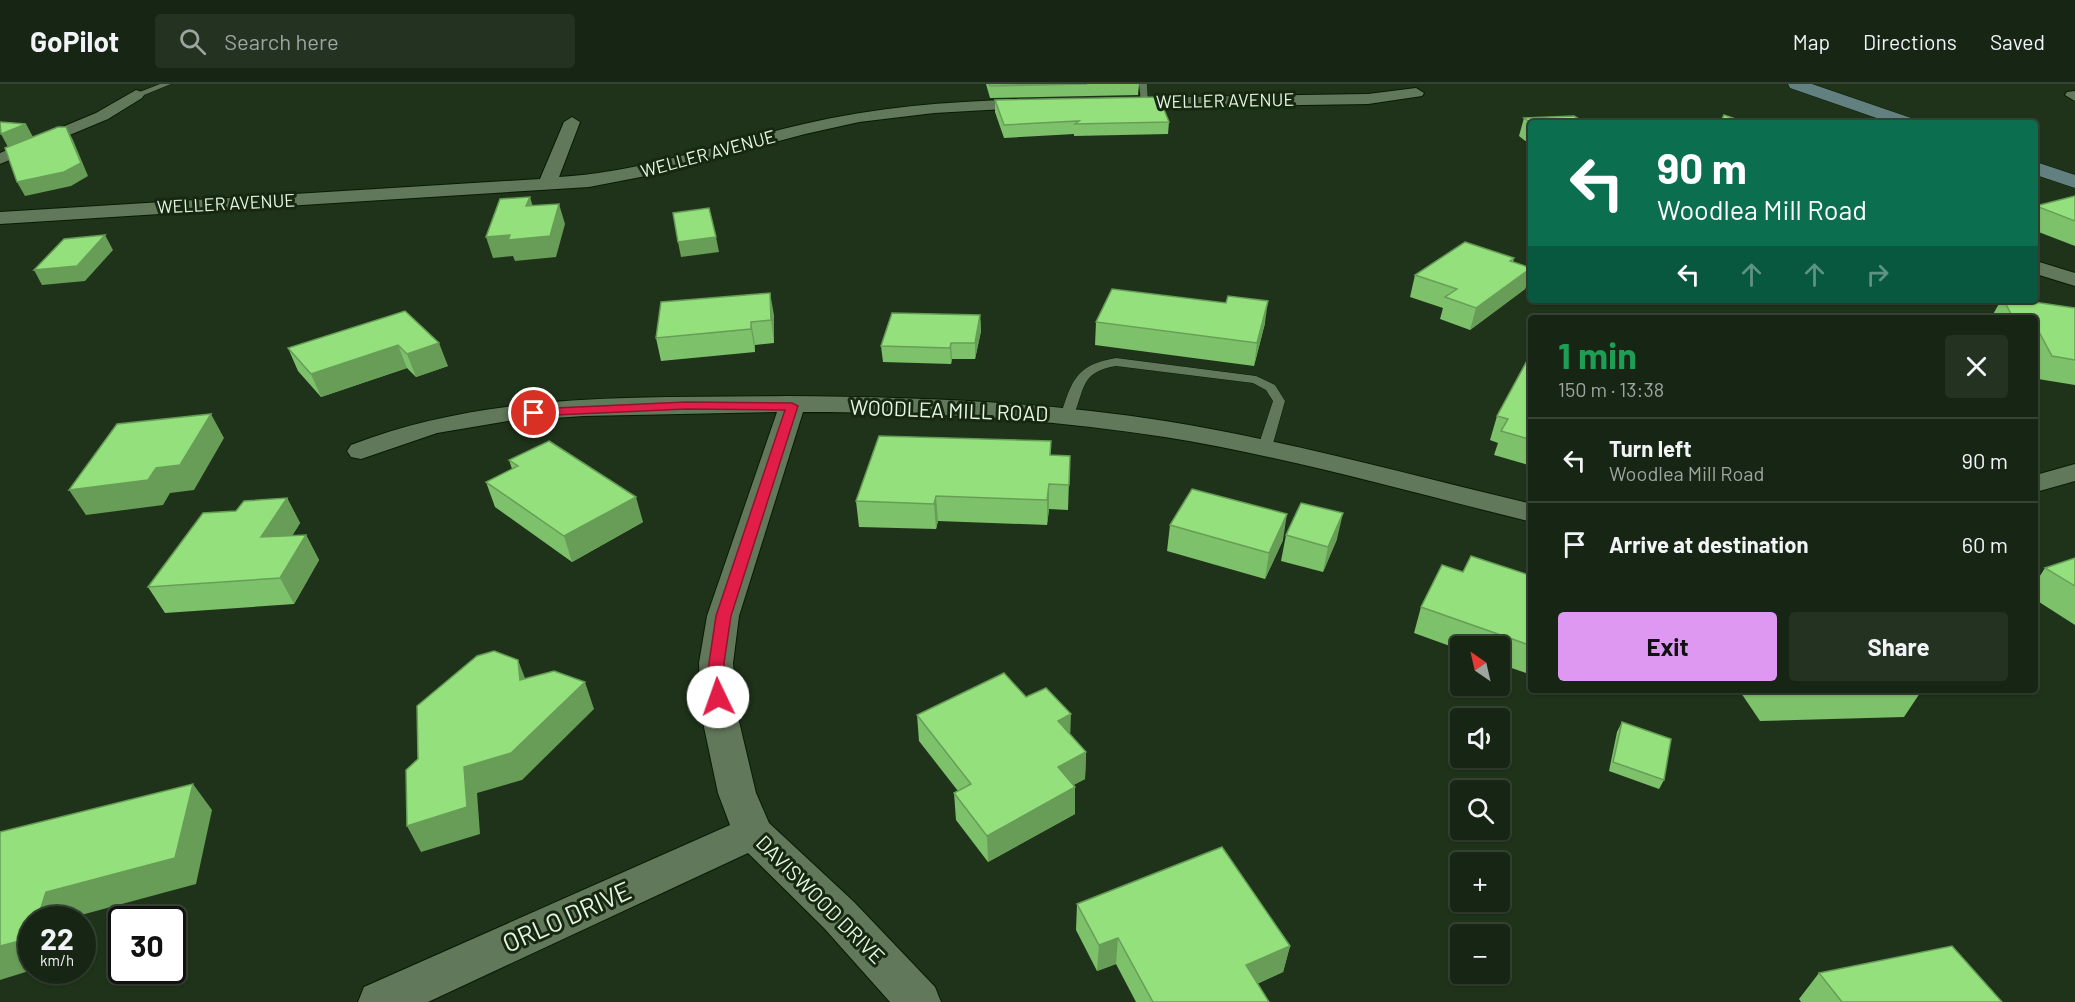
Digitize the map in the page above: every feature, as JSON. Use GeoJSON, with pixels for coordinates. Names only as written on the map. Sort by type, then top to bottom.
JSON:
{"type":"FeatureCollection","features":[{"type":"Feature","properties":{"kind":"main road"},"geometry":{"type":"LineString","coordinates":[[1796,84],[1899,120]]}},
{"type":"Feature","properties":{"kind":"main road"},"geometry":{"type":"LineString","coordinates":[[2038,169],[2075,182]]}},
{"type":"Feature","properties":{"kind":"street","name":"WELLER AVENUE"},"geometry":{"type":"LineString","coordinates":[[1100,103],[1368,99],[1416,93]]}},
{"type":"Feature","properties":{"kind":"street"},"geometry":{"type":"LineString","coordinates":[[0,159],[102,116],[135,95]]}},
{"type":"Feature","properties":{"kind":"street","name":"WELLER AVENUE"},"geometry":{"type":"LineString","coordinates":[[0,218],[589,181],[656,170],[801,130],[866,116],[952,107],[1055,104]]}},
{"type":"Feature","properties":{"kind":"street"},"geometry":{"type":"LineString","coordinates":[[547,184],[572,122]]}},
{"type":"Feature","properties":{"kind":"street"},"geometry":{"type":"LineString","coordinates":[[2038,268],[2075,280]]}},
{"type":"Feature","properties":{"kind":"street","name":"DAVISWOOD DRIVE"},"geometry":{"type":"LineString","coordinates":[[792,406],[723,616],[716,663],[719,713],[737,793],[753,833],[839,915],[919,1002]]}},
{"type":"Feature","properties":{"kind":"street","name":"WOODLEA MILL ROAD"},"geometry":{"type":"LineString","coordinates":[[361,451],[399,434],[448,421],[619,407],[909,407],[1066,417],[1162,428],[1265,447],[1528,512]]}},
{"type":"Feature","properties":{"kind":"street"},"geometry":{"type":"LineString","coordinates":[[2038,483],[2075,472]]}},
{"type":"Feature","properties":{"kind":"street","name":"ORLO DRIVE"},"geometry":{"type":"LineString","coordinates":[[380,1002],[753,833]]}},
{"type":"Feature","properties":{"kind":"lane"},"geometry":{"type":"LineString","coordinates":[[135,95],[167,84]]}},
{"type":"Feature","properties":{"kind":"lane"},"geometry":{"type":"LineString","coordinates":[[1143,84],[1145,102]]}},
{"type":"Feature","properties":{"kind":"lane"},"geometry":{"type":"LineString","coordinates":[[1066,417],[1082,375],[1091,366],[1102,363],[1116,362],[1256,380],[1271,388],[1279,401],[1265,447]]}},
{"type":"Feature","properties":{"kind":"building"},"geometry":{"type":"Polygon","coordinates":[[[989,84],[1087,84],[990,86],[989,84]]]}},
{"type":"Feature","properties":{"kind":"building"},"geometry":{"type":"Polygon","coordinates":[[[1159,97],[1169,122],[1075,124],[1079,121],[1004,125],[995,100],[1159,97]]]}},
{"type":"Feature","properties":{"kind":"building"},"geometry":{"type":"Polygon","coordinates":[[[1724,115],[1738,120],[1722,120],[1724,115]]]}},
{"type":"Feature","properties":{"kind":"building"},"geometry":{"type":"Polygon","coordinates":[[[1574,116],[1580,120],[1528,121],[1524,118],[1574,116]]]}},
{"type":"Feature","properties":{"kind":"building"},"geometry":{"type":"Polygon","coordinates":[[[0,122],[26,124],[1,134],[0,122]]]}},
{"type":"Feature","properties":{"kind":"building"},"geometry":{"type":"Polygon","coordinates":[[[58,127],[66,127],[81,163],[64,172],[17,182],[5,148],[58,127]]]}},
{"type":"Feature","properties":{"kind":"building"},"geometry":{"type":"Polygon","coordinates":[[[2075,196],[2075,221],[2038,207],[2075,196]]]}},
{"type":"Feature","properties":{"kind":"building"},"geometry":{"type":"Polygon","coordinates":[[[530,197],[526,206],[559,204],[550,236],[508,240],[510,235],[486,237],[500,199],[530,197]]]}},
{"type":"Feature","properties":{"kind":"building"},"geometry":{"type":"Polygon","coordinates":[[[709,208],[716,237],[678,242],[673,213],[709,208]]]}},
{"type":"Feature","properties":{"kind":"building"},"geometry":{"type":"Polygon","coordinates":[[[105,235],[77,266],[34,270],[64,239],[105,235]]]}},
{"type":"Feature","properties":{"kind":"building"},"geometry":{"type":"Polygon","coordinates":[[[1465,242],[1514,258],[1510,261],[1528,267],[1528,270],[1476,308],[1445,297],[1457,289],[1415,275],[1465,242]]]}},
{"type":"Feature","properties":{"kind":"building"},"geometry":{"type":"Polygon","coordinates":[[[1112,289],[1226,303],[1228,296],[1268,301],[1257,343],[1096,322],[1112,289]]]}},
{"type":"Feature","properties":{"kind":"building"},"geometry":{"type":"Polygon","coordinates":[[[770,293],[771,320],[751,322],[751,329],[656,338],[661,302],[770,293]]]}},
{"type":"Feature","properties":{"kind":"building"},"geometry":{"type":"Polygon","coordinates":[[[2006,303],[2038,303],[2075,308],[2075,360],[2052,356],[2038,330],[2038,315],[2012,315],[2006,303]]]}},
{"type":"Feature","properties":{"kind":"building"},"geometry":{"type":"Polygon","coordinates":[[[405,311],[439,343],[407,354],[398,345],[311,374],[288,348],[405,311]]]}},
{"type":"Feature","properties":{"kind":"building"},"geometry":{"type":"Polygon","coordinates":[[[892,313],[980,315],[975,343],[951,343],[950,348],[881,346],[892,313]]]}},
{"type":"Feature","properties":{"kind":"building"},"geometry":{"type":"Polygon","coordinates":[[[1528,359],[1528,439],[1501,431],[1508,419],[1497,416],[1528,359]]]}},
{"type":"Feature","properties":{"kind":"building"},"geometry":{"type":"Polygon","coordinates":[[[211,414],[180,465],[156,468],[148,480],[69,490],[117,424],[211,414]]]}},
{"type":"Feature","properties":{"kind":"building"},"geometry":{"type":"Polygon","coordinates":[[[879,436],[1051,441],[1050,455],[1070,456],[1069,485],[1049,484],[1047,500],[936,496],[934,504],[856,501],[879,436]]]}},
{"type":"Feature","properties":{"kind":"building"},"geometry":{"type":"Polygon","coordinates":[[[549,441],[636,497],[564,536],[486,482],[518,466],[509,460],[549,441]]]}},
{"type":"Feature","properties":{"kind":"building"},"geometry":{"type":"Polygon","coordinates":[[[1192,489],[1287,514],[1269,553],[1170,525],[1192,489]]]}},
{"type":"Feature","properties":{"kind":"building"},"geometry":{"type":"Polygon","coordinates":[[[287,498],[261,537],[306,535],[280,578],[148,587],[203,513],[236,511],[244,501],[287,498]]]}},
{"type":"Feature","properties":{"kind":"building"},"geometry":{"type":"Polygon","coordinates":[[[1301,503],[1343,513],[1328,547],[1286,535],[1301,503]]]}},
{"type":"Feature","properties":{"kind":"building"},"geometry":{"type":"Polygon","coordinates":[[[1471,556],[1528,575],[1528,645],[1510,638],[1510,636],[1504,636],[1421,607],[1442,565],[1463,572],[1471,556]]]}},
{"type":"Feature","properties":{"kind":"building"},"geometry":{"type":"Polygon","coordinates":[[[2075,558],[2075,586],[2045,568],[2075,558]]]}},
{"type":"Feature","properties":{"kind":"building"},"geometry":{"type":"Polygon","coordinates":[[[494,651],[518,660],[520,680],[554,671],[585,682],[511,753],[464,767],[467,807],[407,826],[406,770],[418,759],[417,706],[477,656],[494,651]]]}},
{"type":"Feature","properties":{"kind":"building"},"geometry":{"type":"Polygon","coordinates":[[[1004,673],[1026,697],[1046,688],[1071,714],[1058,721],[1086,752],[1058,767],[1075,787],[987,836],[954,793],[971,784],[917,715],[1004,673]]]}},
{"type":"Feature","properties":{"kind":"building"},"geometry":{"type":"Polygon","coordinates":[[[1622,722],[1671,739],[1664,780],[1613,762],[1622,722]]]}},
{"type":"Feature","properties":{"kind":"building"},"geometry":{"type":"Polygon","coordinates":[[[193,784],[175,858],[46,892],[42,906],[18,906],[18,941],[0,946],[0,832],[193,784]]]}},
{"type":"Feature","properties":{"kind":"building"},"geometry":{"type":"Polygon","coordinates":[[[1222,847],[1290,946],[1246,965],[1269,1002],[1153,1002],[1118,938],[1099,945],[1077,904],[1222,847]]]}},
{"type":"Feature","properties":{"kind":"building"},"geometry":{"type":"Polygon","coordinates":[[[1952,946],[2002,1002],[1842,1002],[1819,973],[1952,946]]]}},
{"type":"Feature","properties":{"kind":"route"},"geometry":{"type":"LineString","coordinates":[[534,413],[619,407],[792,406],[723,616],[716,663],[718,697]]}}]}
